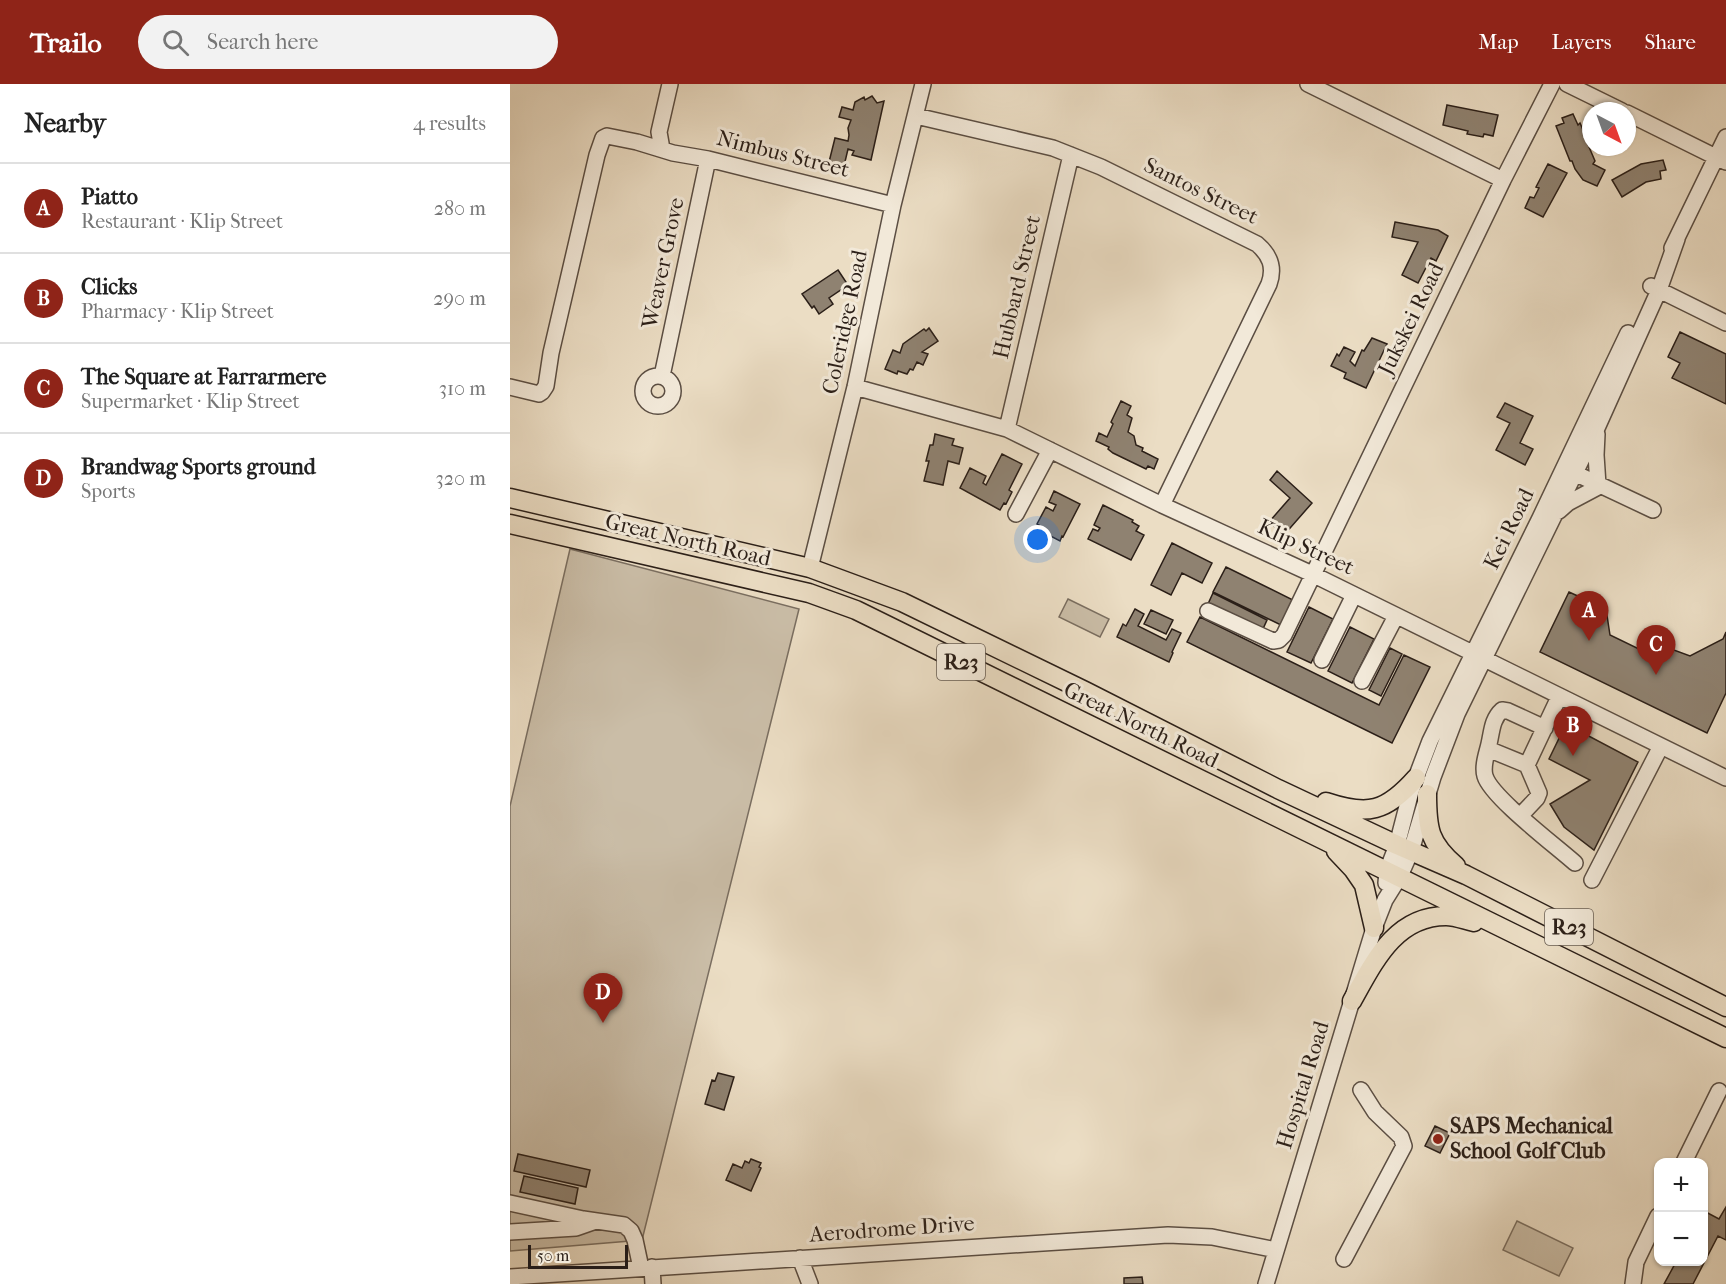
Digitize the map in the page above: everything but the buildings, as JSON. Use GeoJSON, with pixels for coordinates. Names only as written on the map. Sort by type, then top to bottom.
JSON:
{"type":"FeatureCollection","features":[{"type":"Feature","properties":{"kind":"main road","name":"Great North Road"},"geometry":{"type":"LineString","coordinates":[[510,498],[810,568],[902,603],[1085,691],[1278,789],[1466,875],[1726,1007]]}},
{"type":"Feature","properties":{"kind":"main road","name":"Great North Road"},"geometry":{"type":"LineString","coordinates":[[510,524],[684,563],[831,600],[890,626],[1071,718],[1726,1038]]}},
{"type":"Feature","properties":{"kind":"main road"},"geometry":{"type":"LineString","coordinates":[[1278,789],[1363,811],[1382,807],[1394,800],[1416,778]]}},
{"type":"Feature","properties":{"kind":"main road"},"geometry":{"type":"LineString","coordinates":[[1427,794],[1427,822],[1436,846],[1466,875]]}},
{"type":"Feature","properties":{"kind":"main road"},"geometry":{"type":"LineString","coordinates":[[1329,844],[1353,869],[1364,885],[1374,928]]}},
{"type":"Feature","properties":{"kind":"main road"},"geometry":{"type":"LineString","coordinates":[[1353,1001],[1383,948],[1397,933],[1413,923],[1448,916],[1502,929]]}},
{"type":"Feature","properties":{"kind":"street"},"geometry":{"type":"LineString","coordinates":[[662,149],[659,132],[669,84]]}},
{"type":"Feature","properties":{"kind":"street","name":"Coleridge Road"},"geometry":{"type":"LineString","coordinates":[[810,568],[855,387],[893,204],[923,84]]}},
{"type":"Feature","properties":{"kind":"street"},"geometry":{"type":"LineString","coordinates":[[1308,84],[1337,90],[1503,180]]}},
{"type":"Feature","properties":{"kind":"street","name":"Jukskei Road"},"geometry":{"type":"LineString","coordinates":[[1208,611],[1273,641],[1279,640],[1284,635],[1503,180],[1552,84]]}},
{"type":"Feature","properties":{"kind":"street"},"geometry":{"type":"LineString","coordinates":[[1567,84],[1604,102]]}},
{"type":"Feature","properties":{"kind":"street","name":"Santos Street"},"geometry":{"type":"LineString","coordinates":[[916,116],[1028,141],[1071,155],[1101,167],[1257,243],[1266,251],[1273,273],[1269,284],[1162,505]]}},
{"type":"Feature","properties":{"kind":"street"},"geometry":{"type":"LineString","coordinates":[[1636,118],[1721,160]]}},
{"type":"Feature","properties":{"kind":"street","name":"Nimbus Street"},"geometry":{"type":"LineString","coordinates":[[510,387],[538,394],[546,386],[551,353],[597,155],[603,138],[609,136],[893,204]]}},
{"type":"Feature","properties":{"kind":"street","name":"Kei Road"},"geometry":{"type":"LineString","coordinates":[[1404,848],[1427,794],[1477,657],[1569,470],[1677,239],[1721,160],[1726,137]]}},
{"type":"Feature","properties":{"kind":"street","name":"Hubbard Street"},"geometry":{"type":"LineString","coordinates":[[1007,429],[1071,155]]}},
{"type":"Feature","properties":{"kind":"street","name":"Weaver Grove"},"geometry":{"type":"LineString","coordinates":[[663,376],[708,159]]}},
{"type":"Feature","properties":{"kind":"street"},"geometry":{"type":"LineString","coordinates":[[1655,288],[1726,323]]}},
{"type":"Feature","properties":{"kind":"street","name":"Kei Road"},"geometry":{"type":"LineString","coordinates":[[1404,848],[1416,778],[1434,732],[1556,514],[1569,470],[1597,428],[1655,288]]}},
{"type":"Feature","properties":{"kind":"street","name":"Klip Street"},"geometry":{"type":"LineString","coordinates":[[855,387],[1007,429],[1162,505],[1312,574],[1726,778]]}},
{"type":"Feature","properties":{"kind":"street"},"geometry":{"type":"LineString","coordinates":[[1597,428],[1596,455],[1599,486]]}},
{"type":"Feature","properties":{"kind":"street"},"geometry":{"type":"LineString","coordinates":[[1016,514],[1050,450]]}},
{"type":"Feature","properties":{"kind":"street"},"geometry":{"type":"LineString","coordinates":[[1569,470],[1653,510]]}},
{"type":"Feature","properties":{"kind":"street"},"geometry":{"type":"LineString","coordinates":[[1556,514],[1568,503],[1599,486]]}},
{"type":"Feature","properties":{"kind":"street"},"geometry":{"type":"LineString","coordinates":[[1322,660],[1354,595]]}},
{"type":"Feature","properties":{"kind":"street"},"geometry":{"type":"LineString","coordinates":[[1362,681],[1396,616]]}},
{"type":"Feature","properties":{"kind":"street"},"geometry":{"type":"LineString","coordinates":[[1527,765],[1560,697]]}},
{"type":"Feature","properties":{"kind":"street"},"geometry":{"type":"LineString","coordinates":[[1545,728],[1503,710],[1494,719],[1484,766],[1485,776],[1494,790],[1520,816],[1575,862]]}},
{"type":"Feature","properties":{"kind":"street"},"geometry":{"type":"LineString","coordinates":[[1592,880],[1661,746]]}},
{"type":"Feature","properties":{"kind":"street"},"geometry":{"type":"LineString","coordinates":[[1488,749],[1527,765],[1539,793],[1520,816]]}},
{"type":"Feature","properties":{"kind":"street","name":"Hospital Road"},"geometry":{"type":"LineString","coordinates":[[1266,1284],[1374,928],[1404,848]]}},
{"type":"Feature","properties":{"kind":"street"},"geometry":{"type":"LineString","coordinates":[[1344,1258],[1404,1146],[1401,1137],[1375,1113],[1361,1090]]}},
{"type":"Feature","properties":{"kind":"street"},"geometry":{"type":"LineString","coordinates":[[1686,1158],[1719,1090]]}},
{"type":"Feature","properties":{"kind":"street"},"geometry":{"type":"LineString","coordinates":[[510,1203],[619,1223],[628,1227],[653,1284]]}},
{"type":"Feature","properties":{"kind":"street"},"geometry":{"type":"LineString","coordinates":[[510,1232],[576,1228],[599,1220]]}},
{"type":"Feature","properties":{"kind":"street"},"geometry":{"type":"LineString","coordinates":[[1633,1284],[1636,1262],[1654,1226]]}},
{"type":"Feature","properties":{"kind":"street","name":"Aerodrome Drive"},"geometry":{"type":"LineString","coordinates":[[510,1277],[1168,1235],[1212,1237],[1276,1250]]}},
{"type":"Feature","properties":{"kind":"street"},"geometry":{"type":"LineString","coordinates":[[800,1258],[810,1284]]}},
{"type":"Feature","properties":{"kind":"shaded area"},"geometry":{"type":"Polygon","coordinates":[[[570,549],[799,609],[642,1240],[510,1251],[510,806],[570,549]]]}},
{"type":"Feature","properties":{"kind":"shaded area"},"geometry":{"type":"Polygon","coordinates":[[[1068,599],[1109,619],[1100,637],[1059,617],[1068,599]]]}},
{"type":"Feature","properties":{"kind":"shaded area"},"geometry":{"type":"Polygon","coordinates":[[[1517,1221],[1573,1248],[1559,1276],[1503,1250],[1517,1221]]]}},
{"type":"Feature","properties":{"kind":"place","name":"Piatto"},"geometry":{"type":"Point","coordinates":[1589,641]}},
{"type":"Feature","properties":{"kind":"place","name":"The Square at Farrarmere"},"geometry":{"type":"Point","coordinates":[1656,675]}},
{"type":"Feature","properties":{"kind":"place","name":"Clicks"},"geometry":{"type":"Point","coordinates":[1573,756]}},
{"type":"Feature","properties":{"kind":"place","name":"Brandwag Sports ground"},"geometry":{"type":"Point","coordinates":[603,1023]}},
{"type":"Feature","properties":{"kind":"place","name":"SAPS Mechanical School Golf Club"},"geometry":{"type":"Point","coordinates":[1438,1139]}}]}
